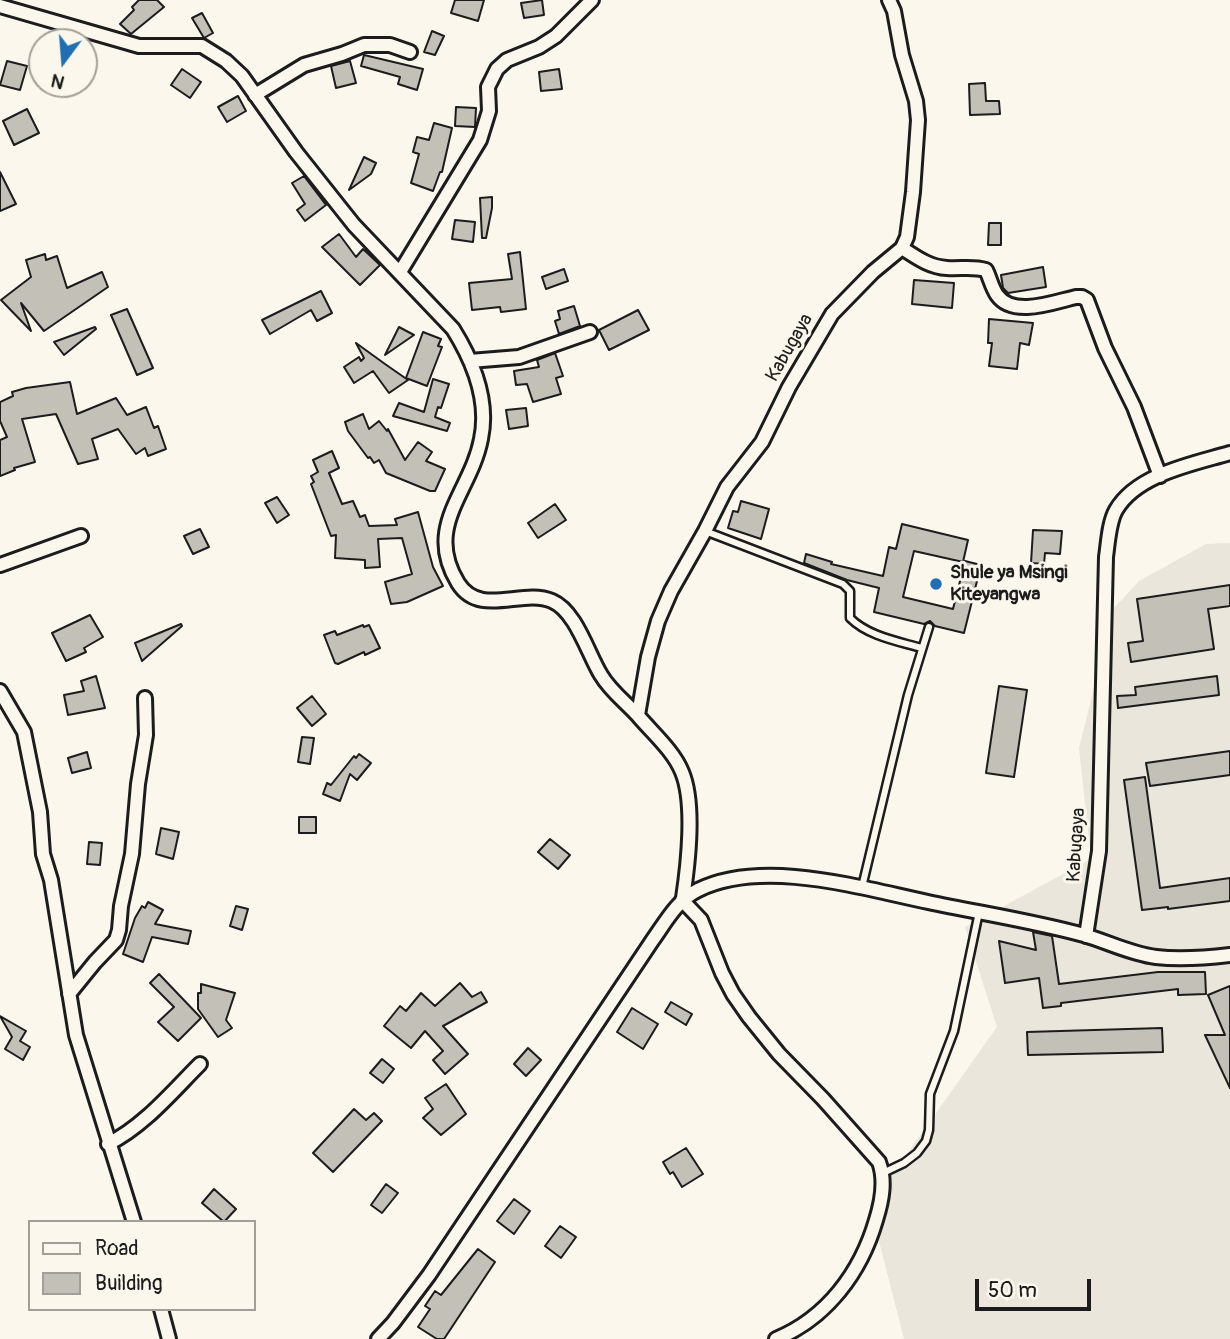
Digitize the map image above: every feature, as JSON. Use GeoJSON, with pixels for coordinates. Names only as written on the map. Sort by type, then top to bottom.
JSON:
{"type":"FeatureCollection","features":[{"type":"Feature","properties":{"kind":"street"},"geometry":{"type":"LineString","coordinates":[[400,272],[480,140],[489,111],[488,87],[497,69],[507,60],[539,47],[556,36],[592,0]]}},
{"type":"Feature","properties":{"kind":"street"},"geometry":{"type":"LineString","coordinates":[[889,0],[916,101],[918,120],[911,219],[902,248],[928,264],[945,268],[986,270],[996,294],[1004,303],[1014,306],[1024,307],[1076,297],[1087,300],[1105,348],[1134,407],[1160,476]]}},
{"type":"Feature","properties":{"kind":"street"},"geometry":{"type":"LineString","coordinates":[[0,6],[139,46],[202,46],[226,61],[242,76],[341,209],[453,329],[470,361],[481,393],[483,424],[476,456],[447,524],[445,542],[454,575],[470,596],[482,600],[533,598],[551,600],[561,606],[570,617],[601,676],[671,755],[682,771],[689,803],[683,899],[701,920],[722,973],[733,995],[749,1017],[779,1054],[878,1162],[883,1173],[878,1212],[861,1261],[832,1301],[809,1321],[776,1339]]}},
{"type":"Feature","properties":{"kind":"street"},"geometry":{"type":"LineString","coordinates":[[256,95],[304,65],[329,59],[364,45],[390,45],[410,52]]}},
{"type":"Feature","properties":{"kind":"street","name":"Kabugaya"},"geometry":{"type":"LineString","coordinates":[[638,715],[648,657],[659,621],[671,591],[727,487],[762,442],[789,387],[832,314],[873,272],[902,248]]}},
{"type":"Feature","properties":{"kind":"street"},"geometry":{"type":"LineString","coordinates":[[470,361],[519,357],[590,332]]}},
{"type":"Feature","properties":{"kind":"street","name":"Kabugaya"},"geometry":{"type":"LineString","coordinates":[[1086,936],[1099,851],[1105,557],[1114,512],[1126,496],[1145,481],[1230,453]]}},
{"type":"Feature","properties":{"kind":"street"},"geometry":{"type":"LineString","coordinates":[[0,565],[81,536]]}},
{"type":"Feature","properties":{"kind":"street"},"geometry":{"type":"LineString","coordinates":[[0,691],[24,732],[40,812],[43,854],[51,880],[76,1035],[133,1220]]}},
{"type":"Feature","properties":{"kind":"street"},"geometry":{"type":"LineString","coordinates":[[69,994],[116,940],[119,930],[123,894],[132,854],[138,784],[146,735],[145,698]]}},
{"type":"Feature","properties":{"kind":"street"},"geometry":{"type":"LineString","coordinates":[[378,1339],[429,1275],[645,951],[683,899],[698,890],[716,883],[760,877],[805,878],[862,887],[1086,936],[1154,957],[1230,955]]}},
{"type":"Feature","properties":{"kind":"street"},"geometry":{"type":"LineString","coordinates":[[108,1144],[119,1139],[142,1120],[200,1064]]}},
{"type":"Feature","properties":{"kind":"street"},"geometry":{"type":"LineString","coordinates":[[162,1311],[169,1339]]}},
{"type":"Feature","properties":{"kind":"lane"},"geometry":{"type":"LineString","coordinates":[[705,531],[843,583],[849,591],[850,618],[853,622],[871,632],[921,648]]}},
{"type":"Feature","properties":{"kind":"lane"},"geometry":{"type":"LineString","coordinates":[[862,887],[921,648],[929,627]]}},
{"type":"Feature","properties":{"kind":"lane"},"geometry":{"type":"LineString","coordinates":[[883,1173],[904,1163],[917,1153],[926,1141],[930,1094],[954,1031],[979,912]]}},
{"type":"Feature","properties":{"kind":"shaded area"},"geometry":{"type":"Polygon","coordinates":[[[1230,543],[1230,1339],[904,1339],[870,1206],[997,1027],[965,927],[1091,859],[1079,748],[1114,608],[1139,581],[1206,544],[1230,543]]]}},
{"type":"Feature","properties":{"kind":"building"},"geometry":{"type":"Polygon","coordinates":[[[139,0],[157,0],[164,7],[131,34],[120,24],[134,10],[132,7],[139,0]]]}},
{"type":"Feature","properties":{"kind":"building"},"geometry":{"type":"Polygon","coordinates":[[[455,0],[484,0],[478,21],[451,13],[455,0]]]}},
{"type":"Feature","properties":{"kind":"building"},"geometry":{"type":"Polygon","coordinates":[[[542,0],[544,15],[524,18],[521,3],[542,0]]]}},
{"type":"Feature","properties":{"kind":"building"},"geometry":{"type":"Polygon","coordinates":[[[202,13],[213,33],[204,38],[192,18],[202,13]]]}},
{"type":"Feature","properties":{"kind":"building"},"geometry":{"type":"Polygon","coordinates":[[[432,31],[444,36],[435,55],[424,52],[432,31]]]}},
{"type":"Feature","properties":{"kind":"building"},"geometry":{"type":"Polygon","coordinates":[[[364,55],[423,69],[417,90],[398,84],[400,77],[361,66],[364,55]]]}},
{"type":"Feature","properties":{"kind":"building"},"geometry":{"type":"Polygon","coordinates":[[[7,61],[27,66],[20,90],[0,85],[7,61]]]}},
{"type":"Feature","properties":{"kind":"building"},"geometry":{"type":"Polygon","coordinates":[[[350,61],[356,83],[336,88],[331,66],[350,61]]]}},
{"type":"Feature","properties":{"kind":"building"},"geometry":{"type":"Polygon","coordinates":[[[182,69],[201,82],[190,98],[171,85],[182,69]]]}},
{"type":"Feature","properties":{"kind":"building"},"geometry":{"type":"Polygon","coordinates":[[[559,69],[562,89],[541,91],[539,72],[559,69]]]}},
{"type":"Feature","properties":{"kind":"building"},"geometry":{"type":"Polygon","coordinates":[[[985,83],[986,101],[999,101],[1000,114],[970,115],[969,84],[985,83]]]}},
{"type":"Feature","properties":{"kind":"building"},"geometry":{"type":"Polygon","coordinates":[[[238,96],[246,111],[227,122],[218,107],[238,96]]]}},
{"type":"Feature","properties":{"kind":"building"},"geometry":{"type":"Polygon","coordinates":[[[456,107],[476,108],[475,127],[455,126],[456,107]]]}},
{"type":"Feature","properties":{"kind":"building"},"geometry":{"type":"Polygon","coordinates":[[[27,109],[39,133],[14,145],[3,121],[27,109]]]}},
{"type":"Feature","properties":{"kind":"building"},"geometry":{"type":"Polygon","coordinates":[[[434,123],[452,128],[442,172],[433,191],[411,183],[419,154],[413,152],[417,137],[429,140],[434,123]]]}},
{"type":"Feature","properties":{"kind":"building"},"geometry":{"type":"Polygon","coordinates":[[[364,157],[376,163],[371,174],[349,190],[364,157]]]}},
{"type":"Feature","properties":{"kind":"building"},"geometry":{"type":"Polygon","coordinates":[[[0,172],[16,204],[0,211],[0,172]]]}},
{"type":"Feature","properties":{"kind":"building"},"geometry":{"type":"Polygon","coordinates":[[[304,176],[326,205],[305,221],[297,210],[305,204],[292,183],[304,176]]]}},
{"type":"Feature","properties":{"kind":"building"},"geometry":{"type":"Polygon","coordinates":[[[492,197],[486,238],[482,238],[480,198],[492,197]]]}},
{"type":"Feature","properties":{"kind":"building"},"geometry":{"type":"Polygon","coordinates":[[[455,220],[475,222],[473,242],[452,239],[455,220]]]}},
{"type":"Feature","properties":{"kind":"building"},"geometry":{"type":"Polygon","coordinates":[[[989,223],[1001,223],[1001,245],[988,245],[989,223]]]}},
{"type":"Feature","properties":{"kind":"building"},"geometry":{"type":"Polygon","coordinates":[[[339,234],[356,257],[363,249],[380,265],[360,285],[322,247],[339,234]]]}},
{"type":"Feature","properties":{"kind":"building"},"geometry":{"type":"Polygon","coordinates":[[[520,252],[526,309],[501,312],[500,307],[472,310],[469,283],[512,279],[508,254],[520,252]]]}},
{"type":"Feature","properties":{"kind":"building"},"geometry":{"type":"Polygon","coordinates":[[[45,254],[46,260],[57,256],[67,288],[102,272],[108,287],[44,331],[21,303],[31,331],[1,300],[31,277],[26,260],[45,254]]]}},
{"type":"Feature","properties":{"kind":"building"},"geometry":{"type":"Polygon","coordinates":[[[1043,267],[1046,287],[1008,293],[1003,288],[1001,275],[1043,267]]]}},
{"type":"Feature","properties":{"kind":"building"},"geometry":{"type":"Polygon","coordinates":[[[564,269],[568,281],[546,289],[542,277],[564,269]]]}},
{"type":"Feature","properties":{"kind":"building"},"geometry":{"type":"Polygon","coordinates":[[[914,280],[954,283],[952,308],[912,304],[914,280]]]}},
{"type":"Feature","properties":{"kind":"building"},"geometry":{"type":"Polygon","coordinates":[[[321,291],[332,313],[317,321],[311,310],[270,334],[262,320],[321,291]]]}},
{"type":"Feature","properties":{"kind":"building"},"geometry":{"type":"Polygon","coordinates":[[[574,306],[580,326],[559,334],[555,321],[560,319],[558,311],[574,306]]]}},
{"type":"Feature","properties":{"kind":"building"},"geometry":{"type":"Polygon","coordinates":[[[127,309],[153,368],[137,375],[111,315],[127,309]]]}},
{"type":"Feature","properties":{"kind":"building"},"geometry":{"type":"Polygon","coordinates":[[[638,310],[649,330],[609,350],[599,330],[638,310]]]}},
{"type":"Feature","properties":{"kind":"building"},"geometry":{"type":"Polygon","coordinates":[[[989,319],[1033,323],[1029,345],[1020,343],[1017,369],[989,366],[992,343],[988,343],[989,319]]]}},
{"type":"Feature","properties":{"kind":"building"},"geometry":{"type":"Polygon","coordinates":[[[95,327],[96,329],[64,355],[54,342],[95,327]]]}},
{"type":"Feature","properties":{"kind":"building"},"geometry":{"type":"Polygon","coordinates":[[[399,327],[414,335],[385,355],[399,327]]]}},
{"type":"Feature","properties":{"kind":"building"},"geometry":{"type":"Polygon","coordinates":[[[423,332],[441,339],[438,346],[442,347],[427,386],[406,378],[423,332]]]}},
{"type":"Feature","properties":{"kind":"building"},"geometry":{"type":"Polygon","coordinates":[[[356,343],[408,380],[389,393],[373,371],[354,383],[344,367],[359,357],[361,361],[364,358],[356,343]]]}},
{"type":"Feature","properties":{"kind":"building"},"geometry":{"type":"Polygon","coordinates":[[[555,353],[563,376],[556,378],[561,394],[533,402],[527,384],[516,385],[514,371],[539,367],[537,360],[555,353]]]}},
{"type":"Feature","properties":{"kind":"building"},"geometry":{"type":"Polygon","coordinates":[[[433,379],[449,384],[435,417],[450,423],[447,431],[393,416],[399,403],[424,412],[433,379]]]}},
{"type":"Feature","properties":{"kind":"building"},"geometry":{"type":"Polygon","coordinates":[[[70,382],[77,414],[116,398],[127,415],[146,407],[154,428],[158,426],[166,449],[148,456],[145,448],[136,454],[118,429],[92,439],[98,459],[78,464],[56,414],[22,419],[35,462],[14,468],[15,470],[0,476],[0,440],[7,437],[0,421],[0,402],[13,396],[12,392],[26,388],[70,382]]]}},
{"type":"Feature","properties":{"kind":"building"},"geometry":{"type":"Polygon","coordinates":[[[526,408],[528,426],[509,429],[506,410],[526,408]]]}},
{"type":"Feature","properties":{"kind":"building"},"geometry":{"type":"Polygon","coordinates":[[[363,414],[369,429],[379,421],[387,431],[388,429],[405,460],[418,442],[432,452],[426,461],[445,469],[435,491],[386,473],[379,460],[374,463],[368,458],[348,431],[345,422],[363,414]]]}},
{"type":"Feature","properties":{"kind":"building"},"geometry":{"type":"Polygon","coordinates":[[[332,451],[339,468],[329,473],[342,504],[353,501],[360,517],[365,515],[369,526],[397,525],[395,519],[418,512],[433,567],[443,586],[407,602],[391,604],[385,582],[412,574],[402,538],[378,539],[380,567],[365,568],[365,560],[335,558],[336,535],[331,536],[311,484],[314,482],[311,476],[318,472],[313,460],[332,451]]]}},
{"type":"Feature","properties":{"kind":"building"},"geometry":{"type":"Polygon","coordinates":[[[277,497],[289,515],[277,523],[265,503],[277,497]]]}},
{"type":"Feature","properties":{"kind":"building"},"geometry":{"type":"Polygon","coordinates":[[[741,501],[769,509],[761,539],[728,528],[733,511],[738,512],[741,501]]]}},
{"type":"Feature","properties":{"kind":"building"},"geometry":{"type":"Polygon","coordinates":[[[555,504],[566,520],[538,538],[528,523],[555,504]]]}},
{"type":"Feature","properties":{"kind":"building"},"geometry":{"type":"Polygon","coordinates":[[[902,524],[968,540],[963,562],[914,551],[903,597],[953,609],[965,561],[981,565],[964,633],[935,626],[930,621],[924,624],[874,612],[879,588],[847,580],[804,563],[806,554],[832,562],[831,564],[883,576],[889,547],[896,549],[902,524]]]}},
{"type":"Feature","properties":{"kind":"building"},"geometry":{"type":"Polygon","coordinates":[[[200,529],[209,547],[193,554],[184,536],[200,529]]]}},
{"type":"Feature","properties":{"kind":"building"},"geometry":{"type":"Polygon","coordinates":[[[1033,530],[1062,531],[1060,554],[1045,553],[1044,564],[1031,563],[1033,530]]]}},
{"type":"Feature","properties":{"kind":"building"},"geometry":{"type":"Polygon","coordinates":[[[1230,585],[1230,606],[1208,609],[1214,649],[1131,662],[1128,643],[1143,641],[1137,599],[1230,585]]]}},
{"type":"Feature","properties":{"kind":"building"},"geometry":{"type":"Polygon","coordinates":[[[90,615],[103,637],[84,648],[86,652],[66,661],[52,633],[90,615]]]}},
{"type":"Feature","properties":{"kind":"building"},"geometry":{"type":"Polygon","coordinates":[[[181,624],[182,626],[142,661],[135,643],[181,624]]]}},
{"type":"Feature","properties":{"kind":"building"},"geometry":{"type":"Polygon","coordinates":[[[369,625],[380,648],[335,663],[324,635],[335,631],[337,635],[369,625]]]}},
{"type":"Feature","properties":{"kind":"building"},"geometry":{"type":"Polygon","coordinates":[[[96,676],[105,708],[68,715],[64,695],[84,691],[81,681],[96,676]]]}},
{"type":"Feature","properties":{"kind":"building"},"geometry":{"type":"Polygon","coordinates":[[[1217,676],[1219,695],[1118,708],[1117,696],[1136,695],[1135,687],[1217,676]]]}},
{"type":"Feature","properties":{"kind":"building"},"geometry":{"type":"Polygon","coordinates":[[[999,686],[1027,690],[1014,777],[986,773],[999,686]]]}},
{"type":"Feature","properties":{"kind":"building"},"geometry":{"type":"Polygon","coordinates":[[[312,696],[326,714],[312,726],[297,708],[312,696]]]}},
{"type":"Feature","properties":{"kind":"building"},"geometry":{"type":"Polygon","coordinates":[[[302,737],[314,738],[310,764],[298,762],[302,737]]]}},
{"type":"Feature","properties":{"kind":"building"},"geometry":{"type":"Polygon","coordinates":[[[1230,751],[1230,775],[1150,786],[1146,763],[1230,751]]]}},
{"type":"Feature","properties":{"kind":"building"},"geometry":{"type":"Polygon","coordinates":[[[87,752],[91,768],[72,773],[68,758],[87,752]]]}},
{"type":"Feature","properties":{"kind":"building"},"geometry":{"type":"Polygon","coordinates":[[[359,754],[371,763],[357,780],[350,774],[340,801],[323,794],[327,783],[331,785],[354,756],[356,758],[359,754]]]}},
{"type":"Feature","properties":{"kind":"building"},"geometry":{"type":"Polygon","coordinates":[[[1145,777],[1160,888],[1230,878],[1230,901],[1142,910],[1124,780],[1145,777]]]}},
{"type":"Feature","properties":{"kind":"building"},"geometry":{"type":"Polygon","coordinates":[[[299,817],[316,817],[316,833],[299,833],[299,817]]]}},
{"type":"Feature","properties":{"kind":"building"},"geometry":{"type":"Polygon","coordinates":[[[161,828],[179,832],[173,859],[156,854],[161,828]]]}},
{"type":"Feature","properties":{"kind":"building"},"geometry":{"type":"Polygon","coordinates":[[[550,839],[570,855],[558,869],[538,852],[550,839]]]}},
{"type":"Feature","properties":{"kind":"building"},"geometry":{"type":"Polygon","coordinates":[[[89,842],[102,843],[100,865],[87,864],[89,842]]]}},
{"type":"Feature","properties":{"kind":"building"},"geometry":{"type":"Polygon","coordinates":[[[148,902],[163,910],[155,924],[191,931],[188,944],[152,937],[143,962],[123,954],[135,918],[142,906],[145,908],[148,902]]]}},
{"type":"Feature","properties":{"kind":"building"},"geometry":{"type":"Polygon","coordinates":[[[236,906],[248,909],[242,930],[230,926],[236,906]]]}},
{"type":"Feature","properties":{"kind":"building"},"geometry":{"type":"Polygon","coordinates":[[[1033,932],[1052,936],[1059,984],[1158,972],[1205,972],[1206,994],[1178,995],[1178,989],[1061,1003],[1061,1006],[1043,1008],[1039,978],[1005,983],[999,941],[1036,950],[1033,932]]]}},
{"type":"Feature","properties":{"kind":"building"},"geometry":{"type":"Polygon","coordinates":[[[159,974],[201,1018],[178,1041],[158,1022],[174,1007],[150,983],[159,974]]]}},
{"type":"Feature","properties":{"kind":"building"},"geometry":{"type":"Polygon","coordinates":[[[460,983],[472,997],[481,992],[487,1002],[443,1026],[468,1054],[445,1074],[433,1060],[443,1051],[425,1031],[411,1048],[384,1026],[400,1006],[406,1011],[421,993],[435,1006],[460,983]]]}},
{"type":"Feature","properties":{"kind":"building"},"geometry":{"type":"Polygon","coordinates":[[[201,984],[235,993],[226,1020],[232,1028],[218,1037],[198,1009],[201,984]]]}},
{"type":"Feature","properties":{"kind":"building"},"geometry":{"type":"Polygon","coordinates":[[[1230,986],[1230,1088],[1205,1035],[1225,1035],[1208,995],[1230,986]]]}},
{"type":"Feature","properties":{"kind":"building"},"geometry":{"type":"Polygon","coordinates":[[[671,1002],[692,1014],[686,1025],[665,1012],[671,1002]]]}},
{"type":"Feature","properties":{"kind":"building"},"geometry":{"type":"Polygon","coordinates":[[[632,1008],[658,1024],[643,1049],[617,1032],[632,1008]]]}},
{"type":"Feature","properties":{"kind":"building"},"geometry":{"type":"Polygon","coordinates":[[[0,1016],[26,1031],[20,1041],[30,1047],[23,1060],[5,1049],[12,1037],[0,1016]]]}},
{"type":"Feature","properties":{"kind":"building"},"geometry":{"type":"Polygon","coordinates":[[[1162,1028],[1163,1052],[1028,1055],[1027,1032],[1162,1028]]]}},
{"type":"Feature","properties":{"kind":"building"},"geometry":{"type":"Polygon","coordinates":[[[528,1048],[541,1060],[526,1076],[514,1064],[528,1048]]]}},
{"type":"Feature","properties":{"kind":"building"},"geometry":{"type":"Polygon","coordinates":[[[382,1059],[394,1069],[383,1083],[370,1073],[382,1059]]]}},
{"type":"Feature","properties":{"kind":"building"},"geometry":{"type":"Polygon","coordinates":[[[446,1084],[466,1114],[441,1135],[423,1118],[433,1109],[425,1098],[446,1084]]]}},
{"type":"Feature","properties":{"kind":"building"},"geometry":{"type":"Polygon","coordinates":[[[354,1109],[366,1120],[374,1113],[382,1121],[333,1172],[313,1153],[354,1109]]]}},
{"type":"Feature","properties":{"kind":"building"},"geometry":{"type":"Polygon","coordinates":[[[686,1148],[703,1174],[682,1187],[663,1162],[686,1148]]]}},
{"type":"Feature","properties":{"kind":"building"},"geometry":{"type":"Polygon","coordinates":[[[386,1184],[398,1193],[382,1213],[371,1205],[386,1184]]]}},
{"type":"Feature","properties":{"kind":"building"},"geometry":{"type":"Polygon","coordinates":[[[214,1189],[236,1209],[226,1220],[222,1220],[202,1203],[214,1189]]]}},
{"type":"Feature","properties":{"kind":"building"},"geometry":{"type":"Polygon","coordinates":[[[514,1199],[530,1211],[514,1234],[497,1221],[514,1199]]]}},
{"type":"Feature","properties":{"kind":"building"},"geometry":{"type":"Polygon","coordinates":[[[560,1226],[576,1237],[561,1258],[545,1246],[560,1226]]]}},
{"type":"Feature","properties":{"kind":"building"},"geometry":{"type":"Polygon","coordinates":[[[478,1249],[495,1262],[444,1339],[437,1339],[418,1327],[430,1309],[425,1306],[435,1291],[441,1295],[478,1249]]]}},
{"type":"Feature","properties":{"kind":"place","name":"Shule ya Msingi Kiteyangwa"},"geometry":{"type":"Point","coordinates":[936,584]}}]}
